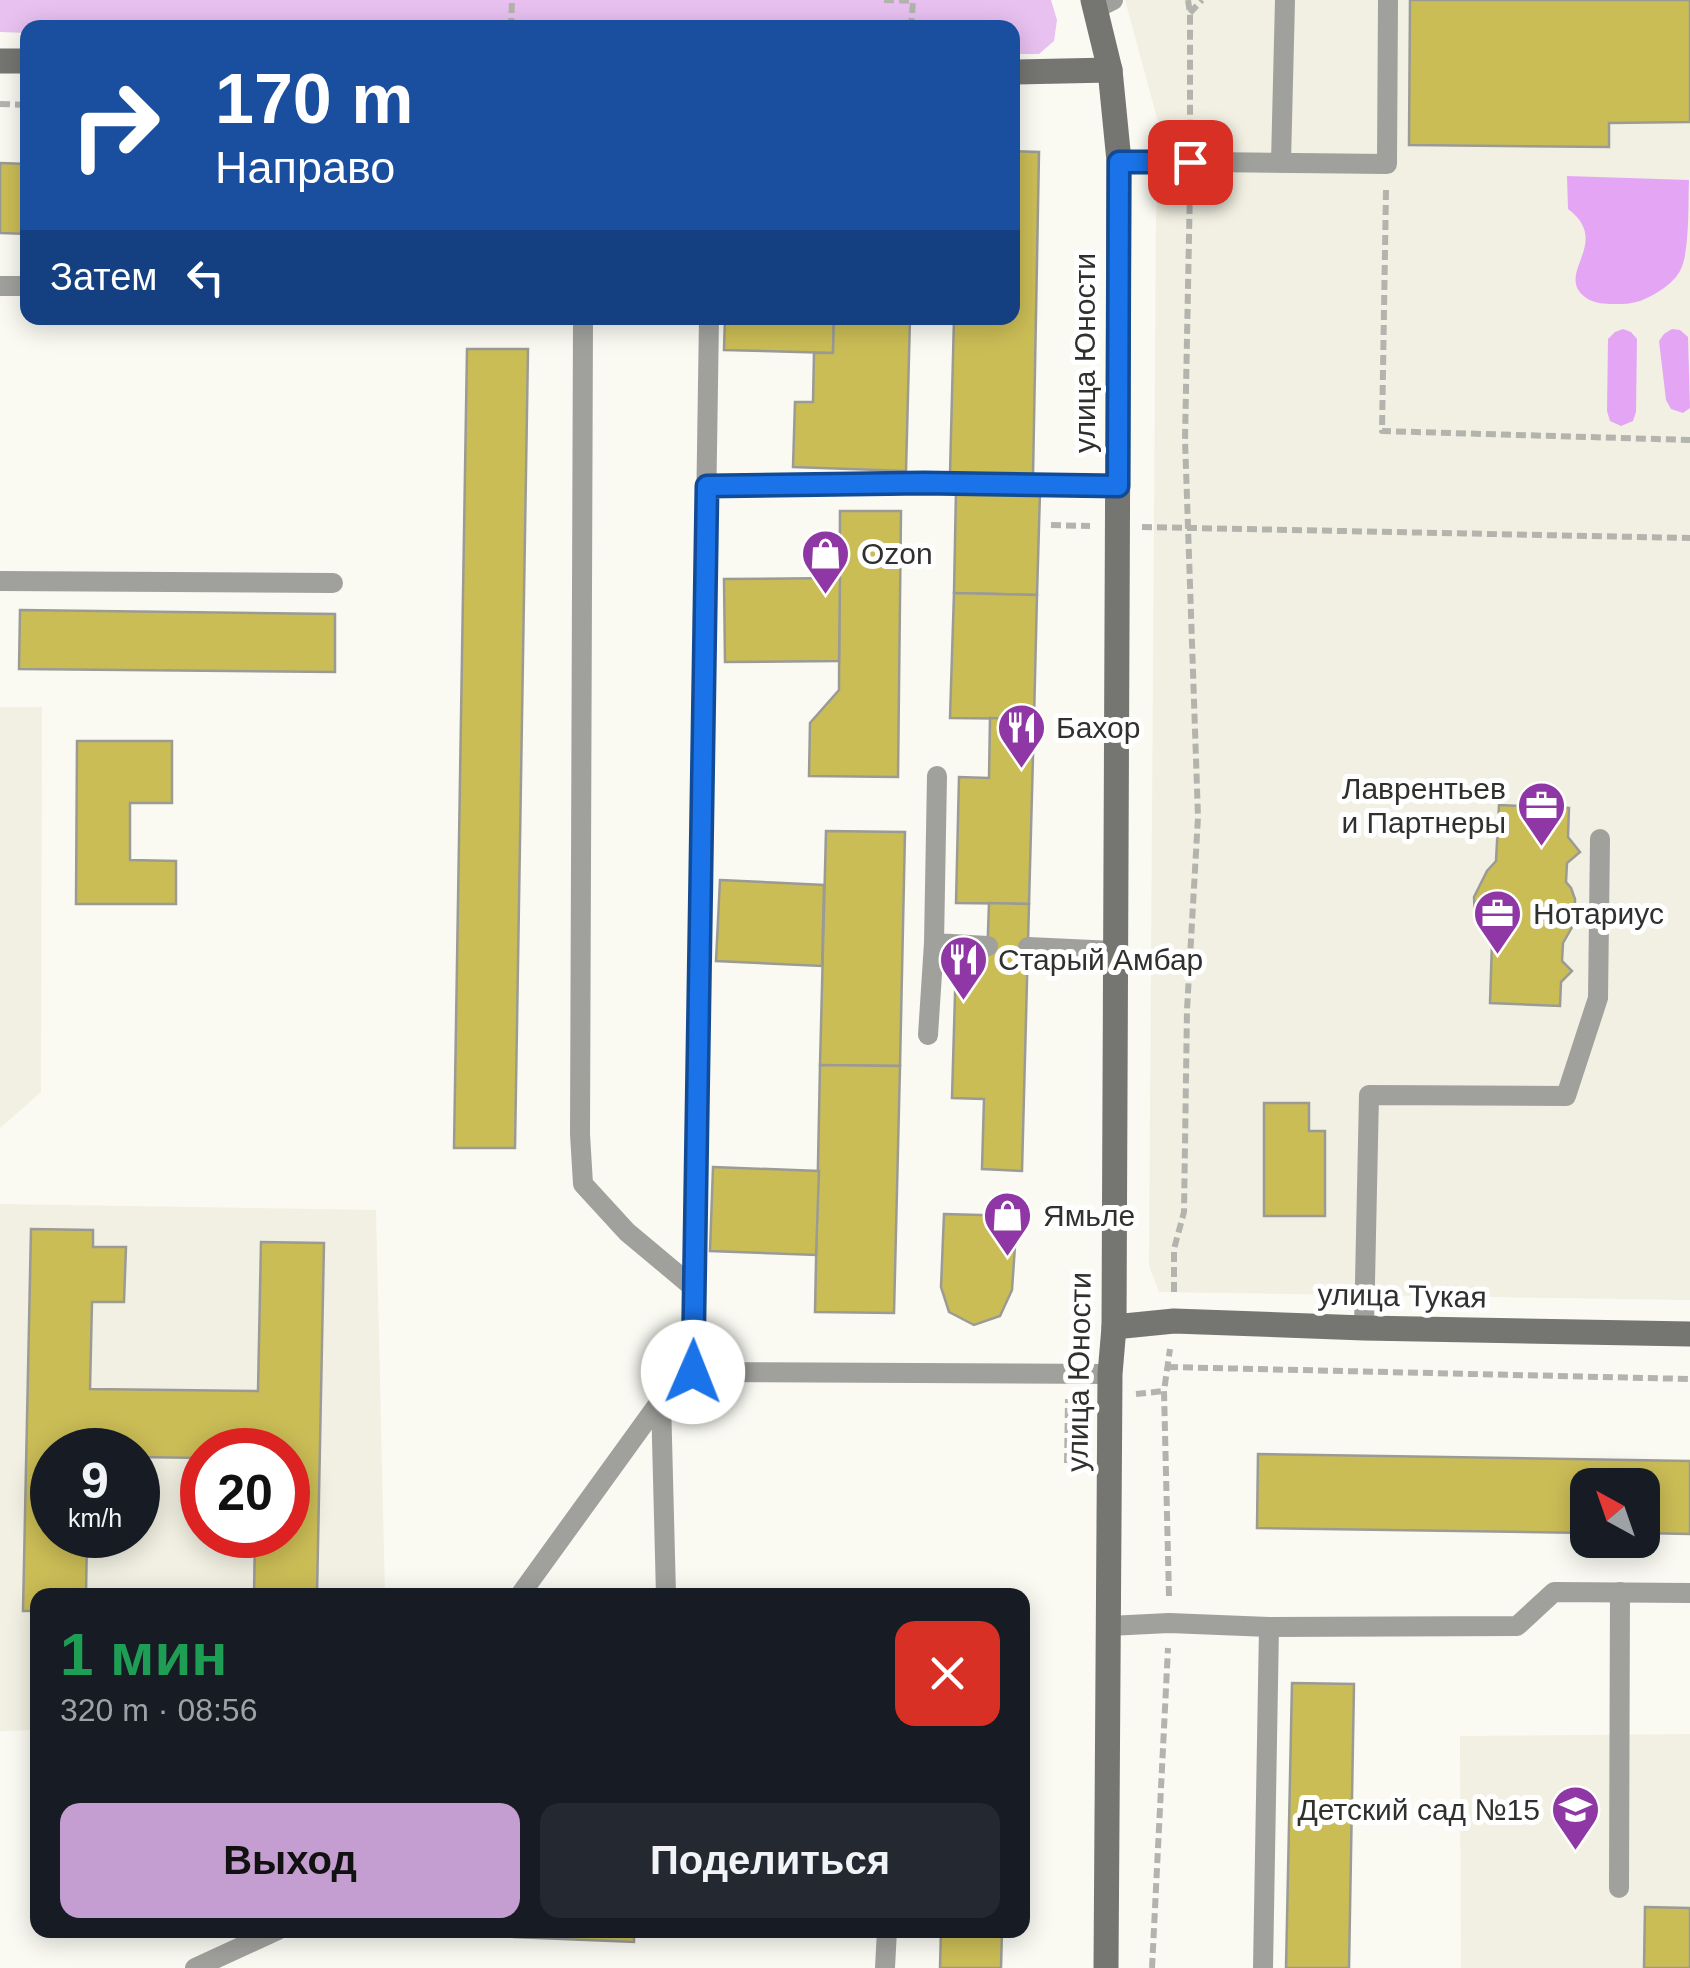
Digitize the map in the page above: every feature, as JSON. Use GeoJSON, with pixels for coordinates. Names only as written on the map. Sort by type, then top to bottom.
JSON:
{"type":"FeatureCollection","features":[{"type":"Feature","properties":{"kind":"street","name":"улица Юности"},"geometry":{"type":"LineString","coordinates":[[1100,3],[1119,162],[1114,1327],[1110,1374],[1106,1968]]}},
{"type":"Feature","properties":{"kind":"street"},"geometry":{"type":"LineString","coordinates":[[1020,72],[1110,70]]}},
{"type":"Feature","properties":{"kind":"street","name":"улица Тукая"},"geometry":{"type":"LineString","coordinates":[[1114,1327],[1174,1321],[1690,1334]]}},
{"type":"Feature","properties":{"kind":"lane"},"geometry":{"type":"LineString","coordinates":[[1282,162],[1285,0]]}},
{"type":"Feature","properties":{"kind":"lane"},"geometry":{"type":"LineString","coordinates":[[1119,162],[1387,164],[1388,0]]}},
{"type":"Feature","properties":{"kind":"lane"},"geometry":{"type":"LineString","coordinates":[[583,325],[583,1184],[626,1232],[694,1288]]}},
{"type":"Feature","properties":{"kind":"lane"},"geometry":{"type":"LineString","coordinates":[[693,1372],[709,325]]}},
{"type":"Feature","properties":{"kind":"lane"},"geometry":{"type":"LineString","coordinates":[[707,486],[1118,486]]}},
{"type":"Feature","properties":{"kind":"lane"},"geometry":{"type":"LineString","coordinates":[[0,581],[333,583]]}},
{"type":"Feature","properties":{"kind":"lane"},"geometry":{"type":"LineString","coordinates":[[928,1035],[937,776]]}},
{"type":"Feature","properties":{"kind":"lane"},"geometry":{"type":"LineString","coordinates":[[1364,1328],[1369,1094],[1566,1096],[1598,998],[1600,839]]}},
{"type":"Feature","properties":{"kind":"lane"},"geometry":{"type":"LineString","coordinates":[[934,943],[988,946]]}},
{"type":"Feature","properties":{"kind":"lane"},"geometry":{"type":"LineString","coordinates":[[1028,947],[1114,952]]}},
{"type":"Feature","properties":{"kind":"lane"},"geometry":{"type":"LineString","coordinates":[[525,1588],[661,1400],[693,1372],[1110,1374]]}},
{"type":"Feature","properties":{"kind":"lane"},"geometry":{"type":"LineString","coordinates":[[661,1400],[666,1588]]}},
{"type":"Feature","properties":{"kind":"lane"},"geometry":{"type":"LineString","coordinates":[[1110,1626],[1517,1626],[1554,1592],[1690,1593]]}},
{"type":"Feature","properties":{"kind":"lane"},"geometry":{"type":"LineString","coordinates":[[1619,1888],[1620,1592]]}},
{"type":"Feature","properties":{"kind":"lane"},"geometry":{"type":"LineString","coordinates":[[1263,1968],[1269,1627]]}},
{"type":"Feature","properties":{"kind":"lane"},"geometry":{"type":"LineString","coordinates":[[195,1968],[261,1938]]}},
{"type":"Feature","properties":{"kind":"lane"},"geometry":{"type":"LineString","coordinates":[[885,1968],[886,1938]]}},
{"type":"Feature","properties":{"kind":"path"},"geometry":{"type":"LineString","coordinates":[[884,0],[913,0]]}},
{"type":"Feature","properties":{"kind":"path"},"geometry":{"type":"LineString","coordinates":[[1152,1968],[1169,1623],[1164,1392],[1174,1321],[1174,1250],[1184,1212],[1186,1010],[1198,817],[1186,440],[1188,0]]}},
{"type":"Feature","properties":{"kind":"path"},"geometry":{"type":"LineString","coordinates":[[1190,12],[1202,0]]}},
{"type":"Feature","properties":{"kind":"path"},"geometry":{"type":"LineString","coordinates":[[1387,164],[1382,431],[1690,440]]}},
{"type":"Feature","properties":{"kind":"path"},"geometry":{"type":"LineString","coordinates":[[1051,525],[1690,538]]}},
{"type":"Feature","properties":{"kind":"path"},"geometry":{"type":"LineString","coordinates":[[1168,1367],[1690,1379]]}},
{"type":"Feature","properties":{"kind":"shaded area"},"geometry":{"type":"Polygon","coordinates":[[[0,0],[1051,0],[1057,20],[1054,41],[1039,54],[1020,54],[1020,20],[20,20],[20,33],[0,32],[0,0]]]}},
{"type":"Feature","properties":{"kind":"shaded area"},"geometry":{"type":"Polygon","coordinates":[[[1125,0],[1690,0],[1690,1300],[1159,1292],[1149,1266],[1156,216],[1160,129],[1125,0]]]}},
{"type":"Feature","properties":{"kind":"shaded area"},"geometry":{"type":"Polygon","coordinates":[[[1567,176],[1689,180],[1685,252],[1673,280],[1654,295],[1632,303],[1603,304],[1585,297],[1577,288],[1576,278],[1585,234],[1568,209],[1567,176]]]}},
{"type":"Feature","properties":{"kind":"shaded area"},"geometry":{"type":"Polygon","coordinates":[[[1623,329],[1637,339],[1636,412],[1633,421],[1621,426],[1610,421],[1607,411],[1608,339],[1623,329]]]}},
{"type":"Feature","properties":{"kind":"shaded area"},"geometry":{"type":"Polygon","coordinates":[[[1672,329],[1688,337],[1690,408],[1683,413],[1671,409],[1666,400],[1659,341],[1672,329]]]}},
{"type":"Feature","properties":{"kind":"shaded area"},"geometry":{"type":"Polygon","coordinates":[[[0,707],[42,707],[41,1092],[0,1128],[0,707]]]}},
{"type":"Feature","properties":{"kind":"shaded area"},"geometry":{"type":"Polygon","coordinates":[[[0,1204],[376,1210],[385,1588],[30,1588],[30,1730],[0,1731],[0,1204]]]}},
{"type":"Feature","properties":{"kind":"shaded area","name":"Детский сад №15"},"geometry":{"type":"Polygon","coordinates":[[[1690,1734],[1690,1968],[1461,1968],[1460,1736],[1690,1734]]]}},
{"type":"Feature","properties":{"kind":"building"},"geometry":{"type":"Polygon","coordinates":[[[1410,0],[1690,0],[1690,122],[1609,123],[1609,147],[1409,145],[1410,0]]]}},
{"type":"Feature","properties":{"kind":"building"},"geometry":{"type":"Polygon","coordinates":[[[1020,151],[1039,152],[1033,476],[950,474],[954,325],[1020,325],[1020,151]]]}},
{"type":"Feature","properties":{"kind":"building"},"geometry":{"type":"Polygon","coordinates":[[[0,163],[20,164],[20,234],[0,233],[0,163]]]}},
{"type":"Feature","properties":{"kind":"building"},"geometry":{"type":"Polygon","coordinates":[[[725,325],[834,325],[833,353],[724,350],[725,325]]]}},
{"type":"Feature","properties":{"kind":"building"},"geometry":{"type":"Polygon","coordinates":[[[834,325],[910,325],[906,471],[793,467],[795,402],[813,402],[814,353],[833,353],[834,325]]]}},
{"type":"Feature","properties":{"kind":"building"},"geometry":{"type":"Polygon","coordinates":[[[467,349],[528,349],[515,1148],[454,1148],[467,349]]]}},
{"type":"Feature","properties":{"kind":"building"},"geometry":{"type":"Polygon","coordinates":[[[956,490],[1040,492],[1037,595],[954,593],[956,490]]]}},
{"type":"Feature","properties":{"kind":"building"},"geometry":{"type":"Polygon","coordinates":[[[840,511],[901,511],[898,777],[809,776],[810,723],[839,690],[840,511]]]}},
{"type":"Feature","properties":{"kind":"building"},"geometry":{"type":"Polygon","coordinates":[[[840,578],[839,661],[725,662],[724,579],[840,578]]]}},
{"type":"Feature","properties":{"kind":"building"},"geometry":{"type":"Polygon","coordinates":[[[954,593],[1037,595],[1034,719],[950,718],[954,593]]]}},
{"type":"Feature","properties":{"kind":"building"},"geometry":{"type":"Polygon","coordinates":[[[20,610],[335,614],[335,672],[19,669],[20,610]]]}},
{"type":"Feature","properties":{"kind":"building"},"geometry":{"type":"Polygon","coordinates":[[[990,718],[1034,719],[1029,904],[956,903],[959,777],[989,778],[990,718]]]}},
{"type":"Feature","properties":{"kind":"building"},"geometry":{"type":"Polygon","coordinates":[[[77,741],[172,741],[172,803],[130,803],[130,860],[176,861],[176,904],[76,904],[77,741]]]}},
{"type":"Feature","properties":{"kind":"building"},"geometry":{"type":"Polygon","coordinates":[[[1499,805],[1569,808],[1568,837],[1580,852],[1567,863],[1566,882],[1575,899],[1575,922],[1563,943],[1562,961],[1572,971],[1561,982],[1560,1006],[1490,1003],[1492,942],[1475,919],[1474,897],[1496,861],[1499,805]]]}},
{"type":"Feature","properties":{"kind":"building"},"geometry":{"type":"Polygon","coordinates":[[[826,831],[905,832],[900,1066],[820,1065],[826,831]]]}},
{"type":"Feature","properties":{"kind":"building"},"geometry":{"type":"Polygon","coordinates":[[[720,880],[824,885],[822,966],[716,961],[720,880]]]}},
{"type":"Feature","properties":{"kind":"building"},"geometry":{"type":"Polygon","coordinates":[[[989,903],[1029,904],[1022,1171],[982,1169],[984,1099],[952,1098],[956,960],[987,961],[989,903]]]}},
{"type":"Feature","properties":{"kind":"building"},"geometry":{"type":"Polygon","coordinates":[[[820,1065],[900,1066],[894,1313],[815,1312],[820,1065]]]}},
{"type":"Feature","properties":{"kind":"building"},"geometry":{"type":"Polygon","coordinates":[[[1264,1103],[1309,1103],[1309,1131],[1325,1131],[1325,1216],[1264,1216],[1264,1103]]]}},
{"type":"Feature","properties":{"kind":"building"},"geometry":{"type":"Polygon","coordinates":[[[713,1167],[819,1171],[816,1255],[710,1251],[713,1167]]]}},
{"type":"Feature","properties":{"kind":"building"},"geometry":{"type":"Polygon","coordinates":[[[944,1214],[1017,1216],[1012,1290],[1000,1316],[974,1325],[949,1312],[941,1287],[944,1214]]]}},
{"type":"Feature","properties":{"kind":"building"},"geometry":{"type":"Polygon","coordinates":[[[31,1229],[93,1230],[93,1247],[126,1247],[124,1302],[92,1302],[90,1389],[258,1391],[261,1242],[324,1243],[317,1588],[254,1588],[255,1558],[310,1558],[310,1428],[180,1428],[180,1458],[160,1457],[160,1428],[30,1428],[30,1558],[87,1558],[86,1588],[30,1588],[30,1611],[23,1611],[31,1229]]]}},
{"type":"Feature","properties":{"kind":"building"},"geometry":{"type":"Polygon","coordinates":[[[1258,1454],[1690,1461],[1690,1534],[1660,1533],[1660,1468],[1570,1468],[1570,1533],[1257,1528],[1258,1454]]]}},
{"type":"Feature","properties":{"kind":"building"},"geometry":{"type":"Polygon","coordinates":[[[1292,1683],[1354,1684],[1349,1968],[1286,1968],[1292,1683]]]}},
{"type":"Feature","properties":{"kind":"building"},"geometry":{"type":"Polygon","coordinates":[[[1645,1907],[1690,1908],[1690,1968],[1644,1968],[1645,1907]]]}},
{"type":"Feature","properties":{"kind":"building"},"geometry":{"type":"Polygon","coordinates":[[[538,1938],[634,1938],[634,1942],[538,1938]]]}},
{"type":"Feature","properties":{"kind":"building"},"geometry":{"type":"Polygon","coordinates":[[[941,1938],[1002,1938],[1001,1968],[940,1968],[941,1938]]]}},
{"type":"Feature","properties":{"kind":"place","name":"Ozon"},"geometry":{"type":"Point","coordinates":[826,596]}},
{"type":"Feature","properties":{"kind":"place","name":"Бахор"},"geometry":{"type":"Point","coordinates":[1021,770]}},
{"type":"Feature","properties":{"kind":"place","name":"Лаврентьев и Партнеры"},"geometry":{"type":"Point","coordinates":[1541,848]}},
{"type":"Feature","properties":{"kind":"place","name":"Нотариус"},"geometry":{"type":"Point","coordinates":[1498,956]}},
{"type":"Feature","properties":{"kind":"place","name":"Старый Амбар"},"geometry":{"type":"Point","coordinates":[963,1002]}},
{"type":"Feature","properties":{"kind":"place","name":"Ямьле"},"geometry":{"type":"Point","coordinates":[1008,1258]}},
{"type":"Feature","properties":{"kind":"place","name":"Детский сад №15"},"geometry":{"type":"Point","coordinates":[1575,1852]}},
{"type":"Feature","properties":{"kind":"route"},"geometry":{"type":"LineString","coordinates":[[693,1372],[707,486],[1118,486],[1119,162],[1190,162]]}}]}
